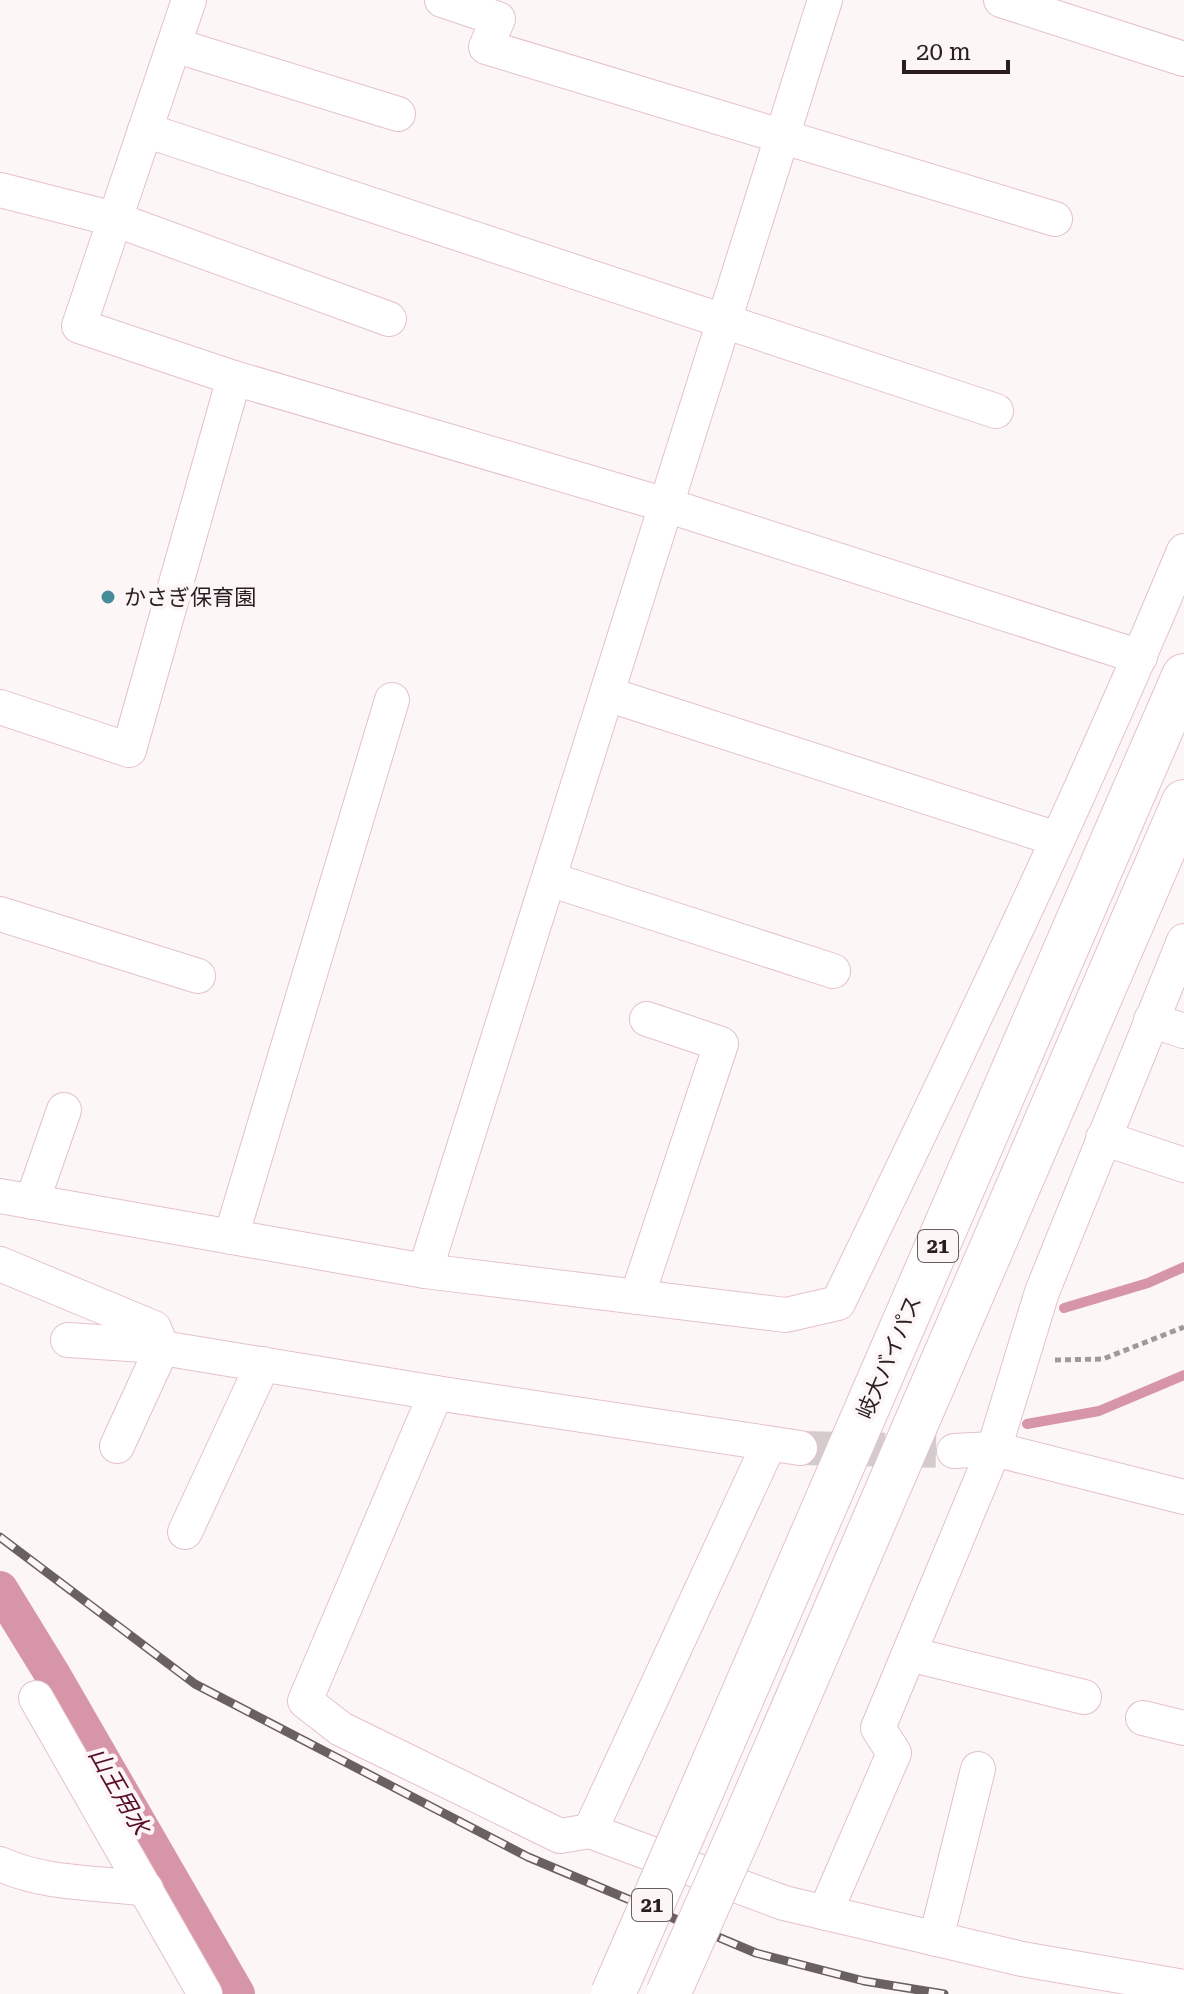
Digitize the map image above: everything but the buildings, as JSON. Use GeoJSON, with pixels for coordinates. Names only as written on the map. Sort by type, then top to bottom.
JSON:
{"type":"FeatureCollection","features":[{"type":"Feature","properties":{"kind":"highway","name":"岐大バイパス"},"geometry":{"type":"LineString","coordinates":[[613,1994],[1184,676]]}},
{"type":"Feature","properties":{"kind":"highway","name":"21"},"geometry":{"type":"LineString","coordinates":[[668,1994],[1184,802]]}},
{"type":"Feature","properties":{"kind":"street"},"geometry":{"type":"LineString","coordinates":[[189,0],[79,326],[234,378],[666,505],[1140,657]]}},
{"type":"Feature","properties":{"kind":"street"},"geometry":{"type":"LineString","coordinates":[[442,0],[498,19],[486,47],[1055,219]]}},
{"type":"Feature","properties":{"kind":"street"},"geometry":{"type":"LineString","coordinates":[[425,1271],[825,0]]}},
{"type":"Feature","properties":{"kind":"street"},"geometry":{"type":"LineString","coordinates":[[1001,0],[1184,59]]}},
{"type":"Feature","properties":{"kind":"street"},"geometry":{"type":"LineString","coordinates":[[174,45],[398,114]]}},
{"type":"Feature","properties":{"kind":"street"},"geometry":{"type":"LineString","coordinates":[[145,130],[996,411]]}},
{"type":"Feature","properties":{"kind":"street"},"geometry":{"type":"LineString","coordinates":[[0,190],[114,219],[389,319]]}},
{"type":"Feature","properties":{"kind":"street"},"geometry":{"type":"LineString","coordinates":[[0,707],[129,750],[234,378]]}},
{"type":"Feature","properties":{"kind":"street"},"geometry":{"type":"LineString","coordinates":[[64,1110],[16,1199],[425,1271],[786,1315],[838,1303],[977,1014],[1140,657],[1184,551]]}},
{"type":"Feature","properties":{"kind":"street"},"geometry":{"type":"LineString","coordinates":[[607,694],[1057,839]]}},
{"type":"Feature","properties":{"kind":"street"},"geometry":{"type":"LineString","coordinates":[[231,1237],[392,700]]}},
{"type":"Feature","properties":{"kind":"street"},"geometry":{"type":"LineString","coordinates":[[549,879],[833,971]]}},
{"type":"Feature","properties":{"kind":"street"},"geometry":{"type":"LineString","coordinates":[[0,914],[198,976]]}},
{"type":"Feature","properties":{"kind":"street"},"geometry":{"type":"LineString","coordinates":[[825,1913],[894,1753],[878,1728],[994,1449],[1042,1292],[1184,941]]}},
{"type":"Feature","properties":{"kind":"street"},"geometry":{"type":"LineString","coordinates":[[637,1297],[721,1044],[647,1019]]}},
{"type":"Feature","properties":{"kind":"street"},"geometry":{"type":"LineString","coordinates":[[1151,1020],[1184,1031]]}},
{"type":"Feature","properties":{"kind":"street"},"geometry":{"type":"LineString","coordinates":[[1103,1138],[1184,1165]]}},
{"type":"Feature","properties":{"kind":"street"},"geometry":{"type":"LineString","coordinates":[[0,1264],[154,1328],[162,1348],[117,1446]]}},
{"type":"Feature","properties":{"kind":"street"},"geometry":{"type":"LineString","coordinates":[[68,1340],[162,1348],[785,1446],[590,1831]]}},
{"type":"Feature","properties":{"kind":"street"},"geometry":{"type":"LineString","coordinates":[[185,1532],[263,1364]]}},
{"type":"Feature","properties":{"kind":"street"},"geometry":{"type":"LineString","coordinates":[[436,1393],[305,1701],[341,1729],[560,1836],[590,1831],[784,1903],[825,1913],[1022,1959],[1184,1987]]}},
{"type":"Feature","properties":{"kind":"street"},"geometry":{"type":"LineString","coordinates":[[954,1451],[994,1449],[1184,1497]]}},
{"type":"Feature","properties":{"kind":"street"},"geometry":{"type":"LineString","coordinates":[[909,1654],[1084,1697]]}},
{"type":"Feature","properties":{"kind":"street"},"geometry":{"type":"LineString","coordinates":[[36,1698],[205,1994]]}},
{"type":"Feature","properties":{"kind":"street"},"geometry":{"type":"LineString","coordinates":[[1143,1718],[1184,1728]]}},
{"type":"Feature","properties":{"kind":"street"},"geometry":{"type":"LineString","coordinates":[[936,1939],[978,1769]]}},
{"type":"Feature","properties":{"kind":"street"},"geometry":{"type":"LineString","coordinates":[[0,1864],[59,1882],[146,1889]]}},
{"type":"Feature","properties":{"kind":"path"},"geometry":{"type":"LineString","coordinates":[[1021,1361],[1103,1359],[1184,1327]]}},
{"type":"Feature","properties":{"kind":"waterway"},"geometry":{"type":"LineString","coordinates":[[1064,1308],[1148,1283],[1184,1267]]}},
{"type":"Feature","properties":{"kind":"waterway"},"geometry":{"type":"LineString","coordinates":[[1027,1424],[1099,1411],[1184,1375]]}},
{"type":"Feature","properties":{"kind":"waterway","name":"山王用水"},"geometry":{"type":"LineString","coordinates":[[0,1589],[237,1994]]}},
{"type":"Feature","properties":{"kind":"tunnel"},"geometry":{"type":"LineString","coordinates":[[800,1448],[954,1451]]}},
{"type":"Feature","properties":{"kind":"railway"},"geometry":{"type":"LineString","coordinates":[[0,1537],[195,1684],[528,1857],[756,1953],[864,1981],[944,1994]]}},
{"type":"Feature","properties":{"kind":"place","name":"かさぎ保育園"},"geometry":{"type":"Point","coordinates":[108,597]}}]}
